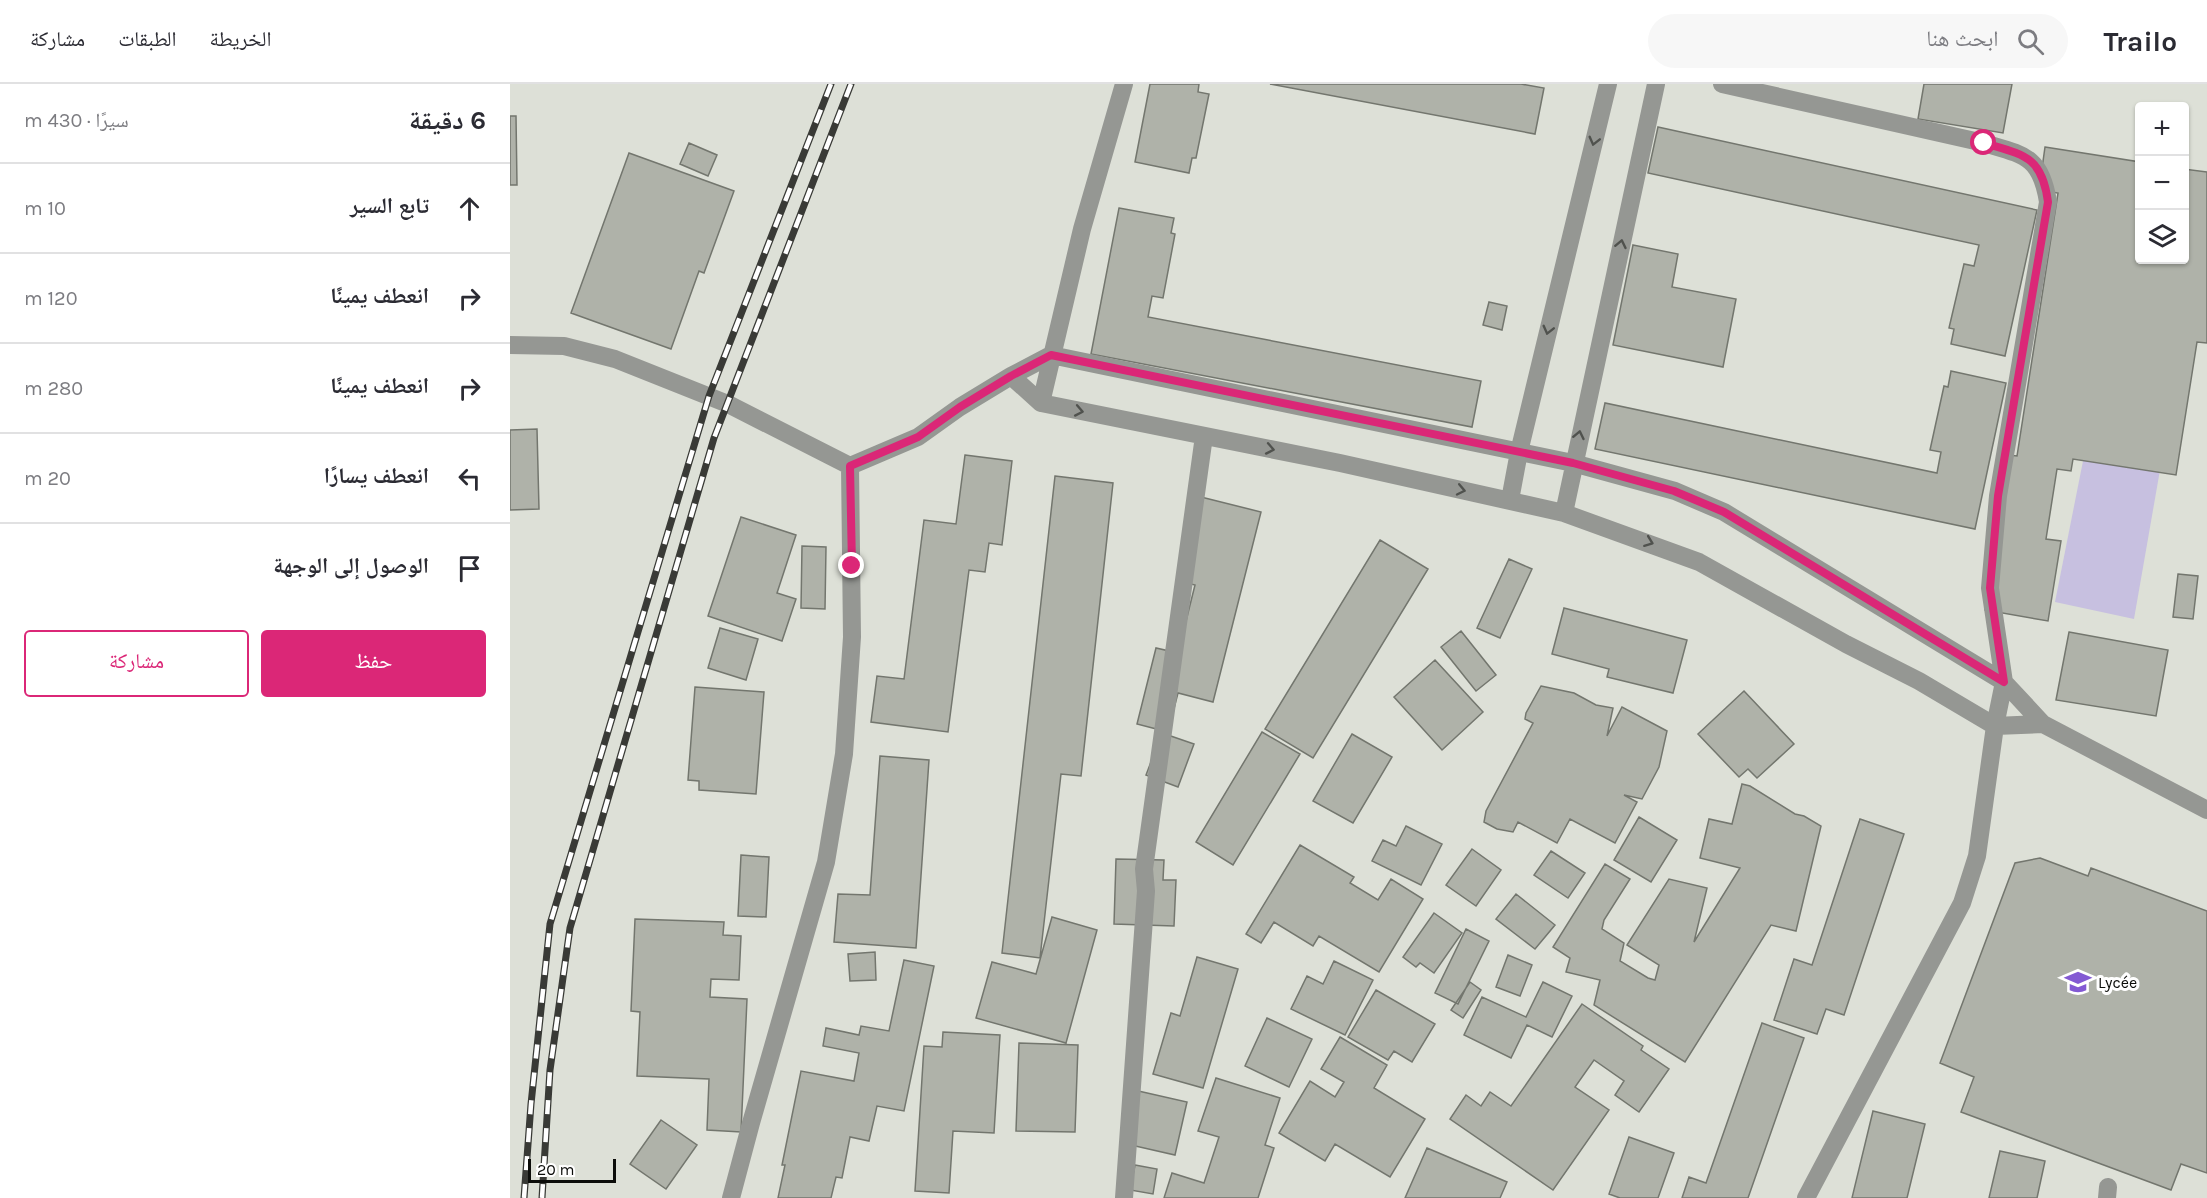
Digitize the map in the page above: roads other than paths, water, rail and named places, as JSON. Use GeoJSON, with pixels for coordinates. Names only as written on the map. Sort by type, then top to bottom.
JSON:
{"type":"FeatureCollection","features":[{"type":"Feature","properties":{"kind":"street"},"geometry":{"type":"LineString","coordinates":[[1041,403],[1082,229],[1124,84]]}},
{"type":"Feature","properties":{"kind":"street"},"geometry":{"type":"LineString","coordinates":[[1510,501],[1519,452],[1608,84]]}},
{"type":"Feature","properties":{"kind":"street"},"geometry":{"type":"LineString","coordinates":[[1564,513],[1656,84]]}},
{"type":"Feature","properties":{"kind":"street"},"geometry":{"type":"LineString","coordinates":[[1722,84],[1984,143],[2020,154],[2036,165],[2045,182],[2048,202],[1998,496],[1990,588],[2004,682],[1995,726],[1977,856],[1962,903],[1806,1198]]}},
{"type":"Feature","properties":{"kind":"street"},"geometry":{"type":"LineString","coordinates":[[510,345],[564,346],[615,359],[728,404],[850,466]]}},
{"type":"Feature","properties":{"kind":"street"},"geometry":{"type":"LineString","coordinates":[[850,466],[918,437],[960,407],[1051,355],[1573,463],[1674,491],[1724,512],[2004,682],[2043,724],[2207,810]]}},
{"type":"Feature","properties":{"kind":"street"},"geometry":{"type":"LineString","coordinates":[[1011,376],[1041,403],[1564,513],[1699,562],[1846,644],[1919,681],[1995,726],[2043,724]]}},
{"type":"Feature","properties":{"kind":"street"},"geometry":{"type":"LineString","coordinates":[[1124,1198],[1146,891],[1144,870],[1204,436]]}},
{"type":"Feature","properties":{"kind":"street"},"geometry":{"type":"LineString","coordinates":[[731,1198],[826,862],[844,754],[852,637],[850,466]]}},
{"type":"Feature","properties":{"kind":"railway"},"geometry":{"type":"LineString","coordinates":[[524,1198],[531,1104],[550,924],[709,396],[831,84]]}},
{"type":"Feature","properties":{"kind":"railway"},"geometry":{"type":"LineString","coordinates":[[542,1198],[550,1070],[570,928],[714,438],[851,84]]}},
{"type":"Feature","properties":{"kind":"place","name":"Lycée"},"geometry":{"type":"Point","coordinates":[2078,982]}}]}
